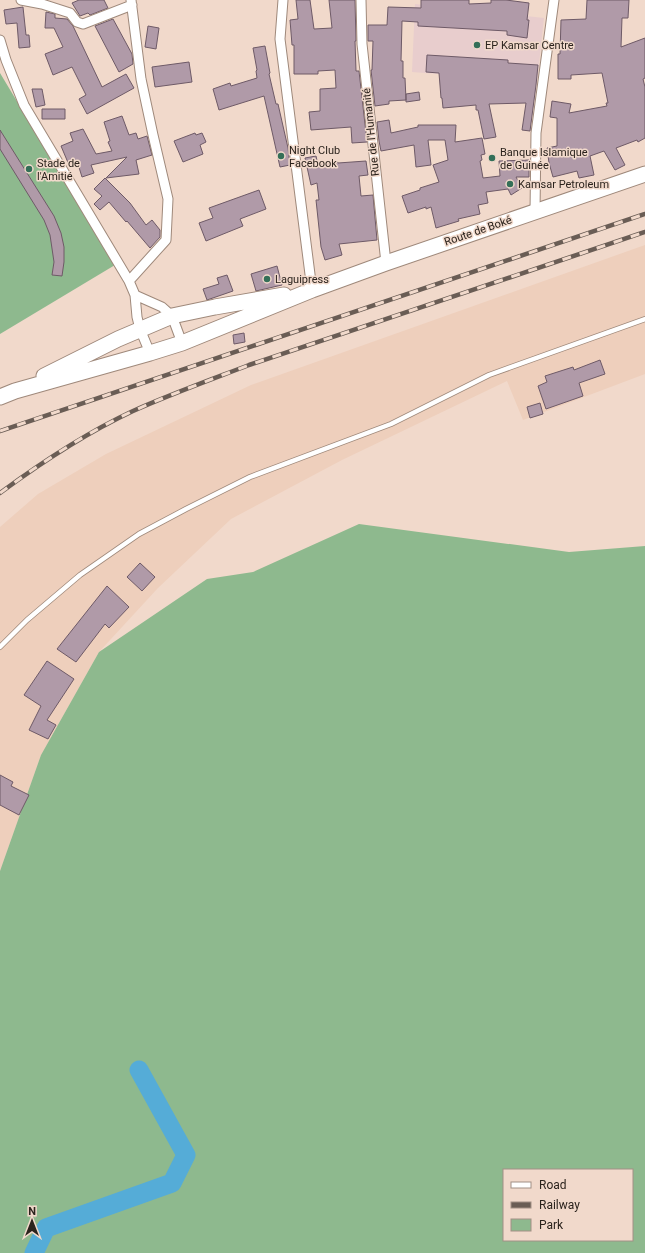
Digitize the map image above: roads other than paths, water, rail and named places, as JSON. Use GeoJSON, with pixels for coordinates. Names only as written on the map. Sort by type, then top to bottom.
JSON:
{"type":"FeatureCollection","features":[{"type":"Feature","properties":{"kind":"main road","name":"Route de Boké"},"geometry":{"type":"LineString","coordinates":[[312,290],[645,174]]}},
{"type":"Feature","properties":{"kind":"main road"},"geometry":{"type":"LineString","coordinates":[[0,397],[118,339],[172,316],[312,290]]}},
{"type":"Feature","properties":{"kind":"main road"},"geometry":{"type":"LineString","coordinates":[[14,391],[182,343],[312,290]]}},
{"type":"Feature","properties":{"kind":"street"},"geometry":{"type":"LineString","coordinates":[[21,0],[42,4],[70,13],[77,22],[83,24],[132,3],[141,79],[168,199],[166,240],[129,281]]}},
{"type":"Feature","properties":{"kind":"street"},"geometry":{"type":"LineString","coordinates":[[283,0],[280,39],[312,290]]}},
{"type":"Feature","properties":{"kind":"street","name":"Rue de l'Humanité"},"geometry":{"type":"LineString","coordinates":[[361,0],[362,44],[386,263]]}},
{"type":"Feature","properties":{"kind":"street"},"geometry":{"type":"LineString","coordinates":[[535,212],[536,133],[554,0]]}},
{"type":"Feature","properties":{"kind":"street"},"geometry":{"type":"LineString","coordinates":[[0,40],[6,60],[24,105],[129,281],[135,295],[137,317],[140,329],[150,353]]}},
{"type":"Feature","properties":{"kind":"street"},"geometry":{"type":"LineString","coordinates":[[135,295],[162,307],[172,316],[182,343]]}},
{"type":"Feature","properties":{"kind":"lane"},"geometry":{"type":"LineString","coordinates":[[0,647],[27,620],[80,575],[139,534],[186,509],[250,477],[391,424],[489,375],[645,319]]}},
{"type":"Feature","properties":{"kind":"waterway"},"geometry":{"type":"LineString","coordinates":[[34,1253],[46,1228],[172,1183],[186,1155],[139,1070]]}},
{"type":"Feature","properties":{"kind":"railway"},"geometry":{"type":"LineString","coordinates":[[0,431],[645,214]]}},
{"type":"Feature","properties":{"kind":"railway"},"geometry":{"type":"LineString","coordinates":[[0,493],[81,438],[133,411],[162,399],[249,365],[645,232]]}},
{"type":"Feature","properties":{"kind":"place","name":"EP Kamsar Centre"},"geometry":{"type":"Point","coordinates":[477,45]}},
{"type":"Feature","properties":{"kind":"place","name":"Night Club Facebook"},"geometry":{"type":"Point","coordinates":[281,156]}},
{"type":"Feature","properties":{"kind":"place","name":"Banque Islamique de Guinée"},"geometry":{"type":"Point","coordinates":[492,158]}},
{"type":"Feature","properties":{"kind":"place","name":"Stade de l'Amitié"},"geometry":{"type":"Point","coordinates":[29,169]}},
{"type":"Feature","properties":{"kind":"place","name":"Kamsar Petroleum"},"geometry":{"type":"Point","coordinates":[510,184]}},
{"type":"Feature","properties":{"kind":"place","name":"Laguipress"},"geometry":{"type":"Point","coordinates":[267,279]}}]}
